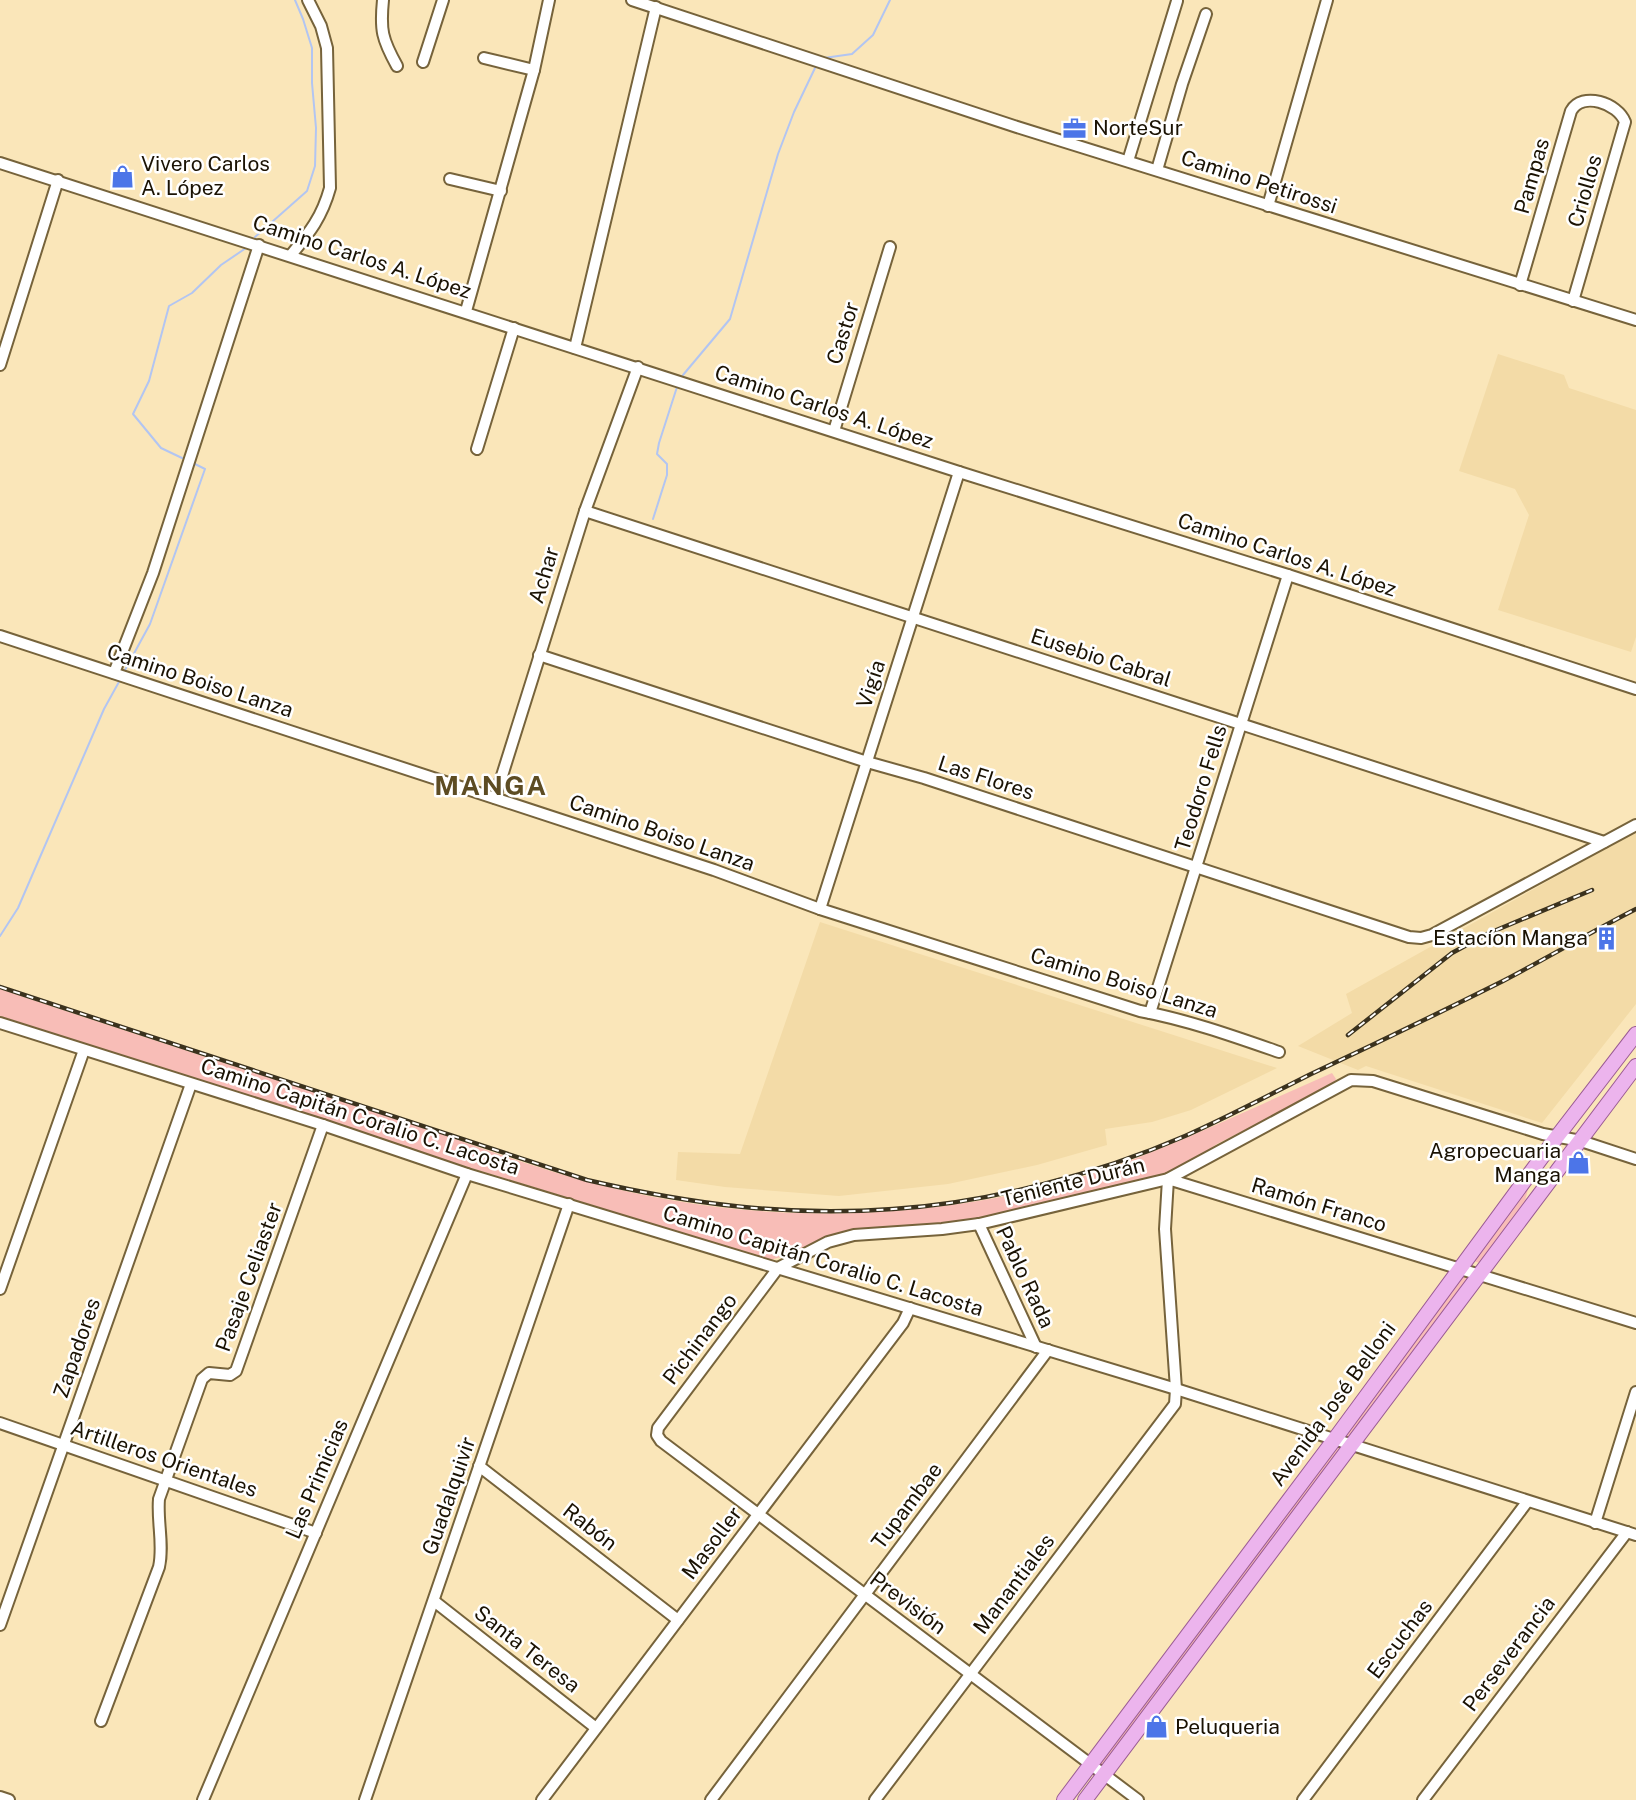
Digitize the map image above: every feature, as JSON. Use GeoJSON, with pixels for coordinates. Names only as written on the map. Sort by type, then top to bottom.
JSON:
{"type":"FeatureCollection","features":[{"type":"Feature","properties":{"kind":"main road","name":"Avenida José Belloni"},"geometry":{"type":"LineString","coordinates":[[1064,1800],[1334,1440],[1458,1269],[1636,1034]]}},
{"type":"Feature","properties":{"kind":"main road","name":"Avenida José Belloni"},"geometry":{"type":"LineString","coordinates":[[1086,1800],[1636,1066]]}},
{"type":"Feature","properties":{"kind":"main road"},"geometry":{"type":"LineString","coordinates":[[1581,1141],[1574,1134],[1574,1130],[1608,1084],[1612,1067]]}},
{"type":"Feature","properties":{"kind":"main road"},"geometry":{"type":"LineString","coordinates":[[1536,1198],[1542,1179],[1562,1152],[1562,1143],[1556,1138]]}},
{"type":"Feature","properties":{"kind":"street"},"geometry":{"type":"LineString","coordinates":[[291,255],[315,226],[324,209],[330,188],[327,48],[321,26],[308,0]]}},
{"type":"Feature","properties":{"kind":"street"},"geometry":{"type":"LineString","coordinates":[[383,0],[381,27],[386,47],[397,66]]}},
{"type":"Feature","properties":{"kind":"street"},"geometry":{"type":"LineString","coordinates":[[423,62],[443,0]]}},
{"type":"Feature","properties":{"kind":"street"},"geometry":{"type":"LineString","coordinates":[[466,311],[534,70],[549,0]]}},
{"type":"Feature","properties":{"kind":"street","name":"Camino Petirossi"},"geometry":{"type":"LineString","coordinates":[[632,0],[1017,127],[1636,320]]}},
{"type":"Feature","properties":{"kind":"street"},"geometry":{"type":"LineString","coordinates":[[1268,206],[1327,0]]}},
{"type":"Feature","properties":{"kind":"street"},"geometry":{"type":"LineString","coordinates":[[1128,161],[1177,1]]}},
{"type":"Feature","properties":{"kind":"street"},"geometry":{"type":"LineString","coordinates":[[575,348],[656,7]]}},
{"type":"Feature","properties":{"kind":"street"},"geometry":{"type":"LineString","coordinates":[[1157,170],[1182,84],[1206,14]]}},
{"type":"Feature","properties":{"kind":"street"},"geometry":{"type":"LineString","coordinates":[[484,58],[534,70]]}},
{"type":"Feature","properties":{"kind":"street","name":"Pampas"},"geometry":{"type":"LineString","coordinates":[[1520,285],[1571,111],[1579,103],[1590,100],[1602,103]]}},
{"type":"Feature","properties":{"kind":"street","name":"Criollos"},"geometry":{"type":"LineString","coordinates":[[1573,301],[1625,122],[1613,107],[1602,103]]}},
{"type":"Feature","properties":{"kind":"street","name":"Camino Carlos A. López"},"geometry":{"type":"LineString","coordinates":[[0,162],[959,472],[1288,575],[1636,689]]}},
{"type":"Feature","properties":{"kind":"street"},"geometry":{"type":"LineString","coordinates":[[450,179],[501,191]]}},
{"type":"Feature","properties":{"kind":"street"},"geometry":{"type":"LineString","coordinates":[[0,365],[58,180]]}},
{"type":"Feature","properties":{"kind":"street"},"geometry":{"type":"LineString","coordinates":[[114,673],[153,573],[259,245]]}},
{"type":"Feature","properties":{"kind":"street","name":"Castor"},"geometry":{"type":"LineString","coordinates":[[834,431],[890,247]]}},
{"type":"Feature","properties":{"kind":"street"},"geometry":{"type":"LineString","coordinates":[[477,449],[514,327]]}},
{"type":"Feature","properties":{"kind":"street","name":"Achar"},"geometry":{"type":"LineString","coordinates":[[495,798],[585,511],[638,367]]}},
{"type":"Feature","properties":{"kind":"street","name":"Vigía"},"geometry":{"type":"LineString","coordinates":[[820,909],[959,472]]}},
{"type":"Feature","properties":{"kind":"street","name":"Eusebio Cabral"},"geometry":{"type":"LineString","coordinates":[[585,511],[1604,842]]}},
{"type":"Feature","properties":{"kind":"street","name":"Teodoro Fells"},"geometry":{"type":"LineString","coordinates":[[1150,1013],[1288,575]]}},
{"type":"Feature","properties":{"kind":"street","name":"Camino Boiso Lanza"},"geometry":{"type":"LineString","coordinates":[[0,636],[714,870],[820,909],[1279,1052]]}},
{"type":"Feature","properties":{"kind":"street","name":"Las Flores"},"geometry":{"type":"LineString","coordinates":[[539,655],[1409,937],[1421,938],[1432,935],[1604,842]]}},
{"type":"Feature","properties":{"kind":"street"},"geometry":{"type":"LineString","coordinates":[[1604,842],[1636,825]]}},
{"type":"Feature","properties":{"kind":"street","name":"Camino Capitán Coralio C. Lacosta"},"geometry":{"type":"LineString","coordinates":[[0,1023],[323,1125],[467,1174],[1176,1389],[1631,1534]]}},
{"type":"Feature","properties":{"kind":"street"},"geometry":{"type":"LineString","coordinates":[[0,1289],[84,1050]]}},
{"type":"Feature","properties":{"kind":"street","name":"Teniente Durán"},"geometry":{"type":"LineString","coordinates":[[778,1268],[828,1242],[847,1236],[979,1224],[1168,1179],[1352,1080],[1373,1081],[1556,1138]]}},
{"type":"Feature","properties":{"kind":"street","name":"Zapadores"},"geometry":{"type":"LineString","coordinates":[[0,1625],[191,1084]]}},
{"type":"Feature","properties":{"kind":"street","name":"Pasaje Celiaster"},"geometry":{"type":"LineString","coordinates":[[101,1721],[159,1567],[161,1556],[158,1510],[165,1480],[204,1375],[209,1373],[230,1375],[236,1371],[323,1125]]}},
{"type":"Feature","properties":{"kind":"street"},"geometry":{"type":"LineString","coordinates":[[1556,1138],[1581,1141],[1636,1159]]}},
{"type":"Feature","properties":{"kind":"street","name":"Las Primicias"},"geometry":{"type":"LineString","coordinates":[[203,1800],[467,1174]]}},
{"type":"Feature","properties":{"kind":"street"},"geometry":{"type":"LineString","coordinates":[[1168,1179],[1165,1229],[1176,1389]]}},
{"type":"Feature","properties":{"kind":"street","name":"Ramón Franco"},"geometry":{"type":"LineString","coordinates":[[1168,1179],[1636,1323]]}},
{"type":"Feature","properties":{"kind":"street","name":"Guadalquivir"},"geometry":{"type":"LineString","coordinates":[[365,1800],[569,1204]]}},
{"type":"Feature","properties":{"kind":"street","name":"Pablo Rada"},"geometry":{"type":"LineString","coordinates":[[979,1224],[1036,1347]]}},
{"type":"Feature","properties":{"kind":"street","name":"Pichinango"},"geometry":{"type":"LineString","coordinates":[[657,1436],[658,1428],[778,1268]]}},
{"type":"Feature","properties":{"kind":"street","name":"Masoller"},"geometry":{"type":"LineString","coordinates":[[542,1800],[903,1323],[910,1308]]}},
{"type":"Feature","properties":{"kind":"street","name":"Tupambae"},"geometry":{"type":"LineString","coordinates":[[711,1800],[1048,1350]]}},
{"type":"Feature","properties":{"kind":"street","name":"Manantiales"},"geometry":{"type":"LineString","coordinates":[[875,1800],[1175,1404],[1176,1389]]}},
{"type":"Feature","properties":{"kind":"street"},"geometry":{"type":"LineString","coordinates":[[1595,1523],[1636,1392]]}},
{"type":"Feature","properties":{"kind":"street","name":"Artilleros Orientales"},"geometry":{"type":"LineString","coordinates":[[0,1423],[316,1533]]}},
{"type":"Feature","properties":{"kind":"street","name":"Previsión"},"geometry":{"type":"LineString","coordinates":[[657,1436],[1138,1800]]}},
{"type":"Feature","properties":{"kind":"street","name":"Rabón"},"geometry":{"type":"LineString","coordinates":[[479,1466],[678,1620]]}},
{"type":"Feature","properties":{"kind":"street","name":"Escuchas"},"geometry":{"type":"LineString","coordinates":[[1303,1800],[1527,1502]]}},
{"type":"Feature","properties":{"kind":"street","name":"Perseverancia"},"geometry":{"type":"LineString","coordinates":[[1423,1800],[1631,1534]]}},
{"type":"Feature","properties":{"kind":"street","name":"Santa Teresa"},"geometry":{"type":"LineString","coordinates":[[434,1601],[596,1728]]}},
{"type":"Feature","properties":{"kind":"street"},"geometry":{"type":"LineString","coordinates":[[0,1797],[9,1800]]}},
{"type":"Feature","properties":{"kind":"shaded area"},"geometry":{"type":"Polygon","coordinates":[[[1498,354],[1564,375],[1569,388],[1636,410],[1636,637],[1631,652],[1498,610],[1529,515],[1515,489],[1459,471],[1498,354]]]}},
{"type":"Feature","properties":{"kind":"shaded area"},"geometry":{"type":"Polygon","coordinates":[[[1636,832],[1636,1004],[1542,1123],[1366,1066],[1358,1070],[1298,1046],[1352,1013],[1346,994],[1636,832]]]}},
{"type":"Feature","properties":{"kind":"shaded area"},"geometry":{"type":"Polygon","coordinates":[[[820,922],[1277,1068],[1191,1110],[1152,1122],[1105,1129],[1107,1145],[1037,1165],[948,1184],[839,1196],[725,1187],[676,1180],[678,1152],[740,1154],[820,922]]]}},
{"type":"Feature","properties":{"kind":"shaded area"},"geometry":{"type":"Polygon","coordinates":[[[0,989],[554,1172],[633,1193],[743,1210],[854,1213],[909,1210],[1020,1193],[1101,1171],[1140,1157],[1332,1073],[1336,1079],[1332,1086],[1217,1144],[1188,1164],[1168,1172],[1088,1195],[986,1219],[821,1240],[795,1253],[770,1260],[351,1131],[0,1016],[0,989]]]}},
{"type":"Feature","properties":{"kind":"shaded area"},"geometry":{"type":"Polygon","coordinates":[[[1529,1185],[1523,1209],[1482,1263],[1476,1262],[1474,1260],[1529,1185]]]}},
{"type":"Feature","properties":{"kind":"shaded area"},"geometry":{"type":"Polygon","coordinates":[[[1467,1273],[1471,1279],[1350,1438],[1344,1436],[1460,1274],[1467,1273]]]}},
{"type":"Feature","properties":{"kind":"shaded area"},"geometry":{"type":"Polygon","coordinates":[[[1335,1443],[1342,1448],[1104,1765],[1099,1764],[1335,1443]]]}},
{"type":"Feature","properties":{"kind":"waterway"},"geometry":{"type":"LineString","coordinates":[[255,237],[307,191],[315,166],[316,128],[312,48],[295,0]]}},
{"type":"Feature","properties":{"kind":"waterway"},"geometry":{"type":"LineString","coordinates":[[824,58],[852,54],[873,35],[890,0]]}},
{"type":"Feature","properties":{"kind":"waterway"},"geometry":{"type":"LineString","coordinates":[[683,375],[730,319],[778,154],[794,112],[815,68]]}},
{"type":"Feature","properties":{"kind":"waterway"},"geometry":{"type":"LineString","coordinates":[[182,458],[161,448],[133,414],[149,381],[169,306],[192,293],[221,265],[246,248]]}},
{"type":"Feature","properties":{"kind":"waterway"},"geometry":{"type":"LineString","coordinates":[[653,519],[667,475],[667,464],[657,454],[677,387]]}},
{"type":"Feature","properties":{"kind":"waterway"},"geometry":{"type":"LineString","coordinates":[[125,670],[150,624],[205,469],[195,464]]}},
{"type":"Feature","properties":{"kind":"waterway"},"geometry":{"type":"LineString","coordinates":[[0,936],[18,908],[104,709],[120,680]]}},
{"type":"Feature","properties":{"kind":"railway"},"geometry":{"type":"LineString","coordinates":[[1348,1035],[1452,953],[1487,934],[1592,890]]}},
{"type":"Feature","properties":{"kind":"railway"},"geometry":{"type":"LineString","coordinates":[[0,987],[587,1180],[701,1202],[777,1210],[854,1211],[929,1206],[1004,1193],[1079,1174],[1151,1150],[1217,1121],[1479,993],[1636,909]]}},
{"type":"Feature","properties":{"kind":"place","name":"NorteSur"},"geometry":{"type":"Point","coordinates":[1075,128]}},
{"type":"Feature","properties":{"kind":"place","name":"Vivero Carlos A. López"},"geometry":{"type":"Point","coordinates":[123,176]}},
{"type":"Feature","properties":{"kind":"place","name":"Estacíon Manga"},"geometry":{"type":"Point","coordinates":[1606,938]}},
{"type":"Feature","properties":{"kind":"place","name":"Agropecuaria Manga"},"geometry":{"type":"Point","coordinates":[1579,1163]}},
{"type":"Feature","properties":{"kind":"place","name":"Peluqueria"},"geometry":{"type":"Point","coordinates":[1157,1727]}},
{"type":"Feature","properties":{"kind":"district","name":"MANGA"},"geometry":{"type":"Point","coordinates":[491,786]}}]}
